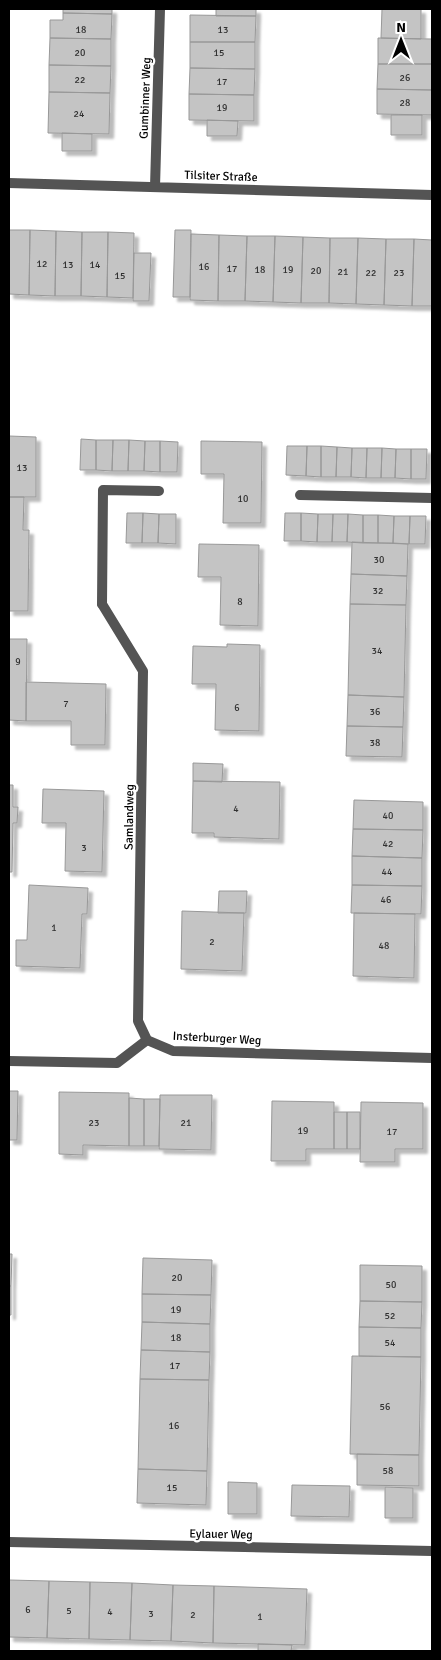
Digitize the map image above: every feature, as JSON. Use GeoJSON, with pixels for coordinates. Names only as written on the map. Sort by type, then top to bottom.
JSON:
{"type":"FeatureCollection","features":[{"type":"Feature","properties":{"kind":"street","name":"Gumbinner Weg"},"geometry":{"type":"LineString","coordinates":[[155,187],[160,9]]}},
{"type":"Feature","properties":{"kind":"street","name":"Tilsiter Straße"},"geometry":{"type":"LineString","coordinates":[[9,183],[432,195]]}},
{"type":"Feature","properties":{"kind":"street","name":"Samlandweg"},"geometry":{"type":"LineString","coordinates":[[147,1040],[138,1021],[143,671],[102,604],[103,490],[159,491]]}},
{"type":"Feature","properties":{"kind":"street"},"geometry":{"type":"LineString","coordinates":[[300,496],[432,498]]}},
{"type":"Feature","properties":{"kind":"street"},"geometry":{"type":"LineString","coordinates":[[9,1061],[117,1063],[147,1040]]}},
{"type":"Feature","properties":{"kind":"street","name":"Insterburger Weg"},"geometry":{"type":"LineString","coordinates":[[147,1040],[173,1051],[432,1058]]}},
{"type":"Feature","properties":{"kind":"street","name":"Eylauer Weg"},"geometry":{"type":"LineString","coordinates":[[9,1542],[432,1551]]}},
{"type":"Feature","properties":{"kind":"building"},"geometry":{"type":"Polygon","coordinates":[[[63,9],[112,9],[112,14],[63,13],[63,9]]]}},
{"type":"Feature","properties":{"kind":"building"},"geometry":{"type":"Polygon","coordinates":[[[216,9],[256,9],[256,16],[216,16],[216,9]]]}},
{"type":"Feature","properties":{"kind":"building"},"geometry":{"type":"Polygon","coordinates":[[[382,9],[421,9],[421,39],[381,38],[382,9]]]}},
{"type":"Feature","properties":{"kind":"building"},"geometry":{"type":"Polygon","coordinates":[[[63,13],[112,14],[111,39],[50,38],[50,20],[63,20],[63,13]]]}},
{"type":"Feature","properties":{"kind":"building"},"geometry":{"type":"Polygon","coordinates":[[[190,15],[256,16],[255,42],[190,42],[190,15]]]}},
{"type":"Feature","properties":{"kind":"building"},"geometry":{"type":"Polygon","coordinates":[[[50,38],[111,39],[111,66],[49,65],[50,38]]]}},
{"type":"Feature","properties":{"kind":"building"},"geometry":{"type":"Polygon","coordinates":[[[378,38],[432,39],[432,64],[378,64],[378,38]]]}},
{"type":"Feature","properties":{"kind":"building"},"geometry":{"type":"Polygon","coordinates":[[[190,42],[255,42],[255,69],[190,68],[190,42]]]}},
{"type":"Feature","properties":{"kind":"building"},"geometry":{"type":"Polygon","coordinates":[[[378,64],[432,64],[432,90],[377,89],[378,64]]]}},
{"type":"Feature","properties":{"kind":"building"},"geometry":{"type":"Polygon","coordinates":[[[49,65],[111,66],[110,93],[49,92],[49,65]]]}},
{"type":"Feature","properties":{"kind":"building"},"geometry":{"type":"Polygon","coordinates":[[[190,68],[255,69],[254,95],[189,94],[190,68]]]}},
{"type":"Feature","properties":{"kind":"building"},"geometry":{"type":"Polygon","coordinates":[[[377,89],[432,90],[432,115],[377,114],[377,89]]]}},
{"type":"Feature","properties":{"kind":"building"},"geometry":{"type":"Polygon","coordinates":[[[49,92],[110,93],[109,134],[48,133],[49,92]]]}},
{"type":"Feature","properties":{"kind":"building"},"geometry":{"type":"Polygon","coordinates":[[[189,94],[254,95],[254,121],[189,120],[189,94]]]}},
{"type":"Feature","properties":{"kind":"building"},"geometry":{"type":"Polygon","coordinates":[[[391,115],[422,115],[422,135],[391,135],[391,115]]]}},
{"type":"Feature","properties":{"kind":"building"},"geometry":{"type":"Polygon","coordinates":[[[207,120],[238,121],[237,136],[207,136],[207,120]]]}},
{"type":"Feature","properties":{"kind":"building"},"geometry":{"type":"Polygon","coordinates":[[[62,133],[92,134],[92,151],[62,151],[62,133]]]}},
{"type":"Feature","properties":{"kind":"building"},"geometry":{"type":"Polygon","coordinates":[[[9,230],[30,230],[29,295],[9,294],[9,230]]]}},
{"type":"Feature","properties":{"kind":"building"},"geometry":{"type":"Polygon","coordinates":[[[30,230],[56,231],[55,296],[29,295],[30,230]]]}},
{"type":"Feature","properties":{"kind":"building"},"geometry":{"type":"Polygon","coordinates":[[[175,230],[191,230],[190,297],[173,297],[175,230]]]}},
{"type":"Feature","properties":{"kind":"building"},"geometry":{"type":"Polygon","coordinates":[[[56,231],[82,232],[81,296],[55,296],[56,231]]]}},
{"type":"Feature","properties":{"kind":"building"},"geometry":{"type":"Polygon","coordinates":[[[82,232],[108,232],[107,297],[81,296],[82,232]]]}},
{"type":"Feature","properties":{"kind":"building"},"geometry":{"type":"Polygon","coordinates":[[[108,232],[134,233],[133,298],[107,297],[108,232]]]}},
{"type":"Feature","properties":{"kind":"building"},"geometry":{"type":"Polygon","coordinates":[[[191,234],[219,235],[218,301],[190,300],[191,234]]]}},
{"type":"Feature","properties":{"kind":"building"},"geometry":{"type":"Polygon","coordinates":[[[219,235],[247,236],[245,301],[218,301],[219,235]]]}},
{"type":"Feature","properties":{"kind":"building"},"geometry":{"type":"Polygon","coordinates":[[[247,236],[275,236],[273,302],[245,301],[247,236]]]}},
{"type":"Feature","properties":{"kind":"building"},"geometry":{"type":"Polygon","coordinates":[[[275,236],[303,237],[301,303],[273,302],[275,236]]]}},
{"type":"Feature","properties":{"kind":"building"},"geometry":{"type":"Polygon","coordinates":[[[303,237],[330,238],[329,303],[301,303],[303,237]]]}},
{"type":"Feature","properties":{"kind":"building"},"geometry":{"type":"Polygon","coordinates":[[[330,238],[358,238],[356,304],[329,303],[330,238]]]}},
{"type":"Feature","properties":{"kind":"building"},"geometry":{"type":"Polygon","coordinates":[[[358,238],[386,239],[384,305],[356,304],[358,238]]]}},
{"type":"Feature","properties":{"kind":"building"},"geometry":{"type":"Polygon","coordinates":[[[386,239],[414,239],[412,306],[384,305],[386,239]]]}},
{"type":"Feature","properties":{"kind":"building"},"geometry":{"type":"Polygon","coordinates":[[[414,239],[432,240],[432,306],[412,306],[414,239]]]}},
{"type":"Feature","properties":{"kind":"building"},"geometry":{"type":"Polygon","coordinates":[[[134,253],[151,253],[149,301],[133,301],[134,253]]]}},
{"type":"Feature","properties":{"kind":"building"},"geometry":{"type":"Polygon","coordinates":[[[9,436],[36,437],[36,497],[9,497],[9,436]]]}},
{"type":"Feature","properties":{"kind":"building"},"geometry":{"type":"Polygon","coordinates":[[[81,439],[96,440],[96,470],[80,470],[81,439]]]}},
{"type":"Feature","properties":{"kind":"building"},"geometry":{"type":"Polygon","coordinates":[[[96,440],[113,440],[112,471],[96,470],[96,440]]]}},
{"type":"Feature","properties":{"kind":"building"},"geometry":{"type":"Polygon","coordinates":[[[113,440],[129,440],[128,471],[112,471],[113,440]]]}},
{"type":"Feature","properties":{"kind":"building"},"geometry":{"type":"Polygon","coordinates":[[[129,440],[145,441],[144,471],[128,471],[129,440]]]}},
{"type":"Feature","properties":{"kind":"building"},"geometry":{"type":"Polygon","coordinates":[[[145,441],[160,441],[160,472],[144,471],[145,441]]]}},
{"type":"Feature","properties":{"kind":"building"},"geometry":{"type":"Polygon","coordinates":[[[160,441],[178,442],[177,472],[160,472],[160,441]]]}},
{"type":"Feature","properties":{"kind":"building"},"geometry":{"type":"Polygon","coordinates":[[[201,441],[262,442],[261,523],[223,523],[224,474],[201,474],[201,441]]]}},
{"type":"Feature","properties":{"kind":"building"},"geometry":{"type":"Polygon","coordinates":[[[287,446],[307,446],[306,476],[286,475],[287,446]]]}},
{"type":"Feature","properties":{"kind":"building"},"geometry":{"type":"Polygon","coordinates":[[[307,446],[321,446],[321,477],[306,476],[307,446]]]}},
{"type":"Feature","properties":{"kind":"building"},"geometry":{"type":"Polygon","coordinates":[[[321,446],[337,447],[336,477],[321,477],[321,446]]]}},
{"type":"Feature","properties":{"kind":"building"},"geometry":{"type":"Polygon","coordinates":[[[337,447],[352,448],[351,477],[336,477],[337,447]]]}},
{"type":"Feature","properties":{"kind":"building"},"geometry":{"type":"Polygon","coordinates":[[[352,448],[367,448],[366,478],[351,477],[352,448]]]}},
{"type":"Feature","properties":{"kind":"building"},"geometry":{"type":"Polygon","coordinates":[[[367,448],[382,448],[381,478],[366,478],[367,448]]]}},
{"type":"Feature","properties":{"kind":"building"},"geometry":{"type":"Polygon","coordinates":[[[382,448],[396,449],[395,478],[381,478],[382,448]]]}},
{"type":"Feature","properties":{"kind":"building"},"geometry":{"type":"Polygon","coordinates":[[[396,449],[411,449],[411,479],[395,478],[396,449]]]}},
{"type":"Feature","properties":{"kind":"building"},"geometry":{"type":"Polygon","coordinates":[[[411,449],[427,449],[426,479],[411,479],[411,449]]]}},
{"type":"Feature","properties":{"kind":"building"},"geometry":{"type":"Polygon","coordinates":[[[9,497],[24,497],[23,530],[29,530],[28,611],[9,611],[9,497]]]}},
{"type":"Feature","properties":{"kind":"building"},"geometry":{"type":"Polygon","coordinates":[[[127,513],[143,513],[142,543],[126,543],[127,513]]]}},
{"type":"Feature","properties":{"kind":"building"},"geometry":{"type":"Polygon","coordinates":[[[143,513],[159,514],[158,543],[142,543],[143,513]]]}},
{"type":"Feature","properties":{"kind":"building"},"geometry":{"type":"Polygon","coordinates":[[[285,513],[301,513],[301,541],[284,541],[285,513]]]}},
{"type":"Feature","properties":{"kind":"building"},"geometry":{"type":"Polygon","coordinates":[[[301,513],[318,514],[317,542],[301,541],[301,513]]]}},
{"type":"Feature","properties":{"kind":"building"},"geometry":{"type":"Polygon","coordinates":[[[159,514],[176,514],[176,544],[158,543],[159,514]]]}},
{"type":"Feature","properties":{"kind":"building"},"geometry":{"type":"Polygon","coordinates":[[[318,514],[333,514],[332,542],[317,542],[318,514]]]}},
{"type":"Feature","properties":{"kind":"building"},"geometry":{"type":"Polygon","coordinates":[[[333,514],[348,514],[347,542],[332,542],[333,514]]]}},
{"type":"Feature","properties":{"kind":"building"},"geometry":{"type":"Polygon","coordinates":[[[348,514],[363,515],[363,543],[347,542],[348,514]]]}},
{"type":"Feature","properties":{"kind":"building"},"geometry":{"type":"Polygon","coordinates":[[[363,515],[378,515],[378,543],[363,543],[363,515]]]}},
{"type":"Feature","properties":{"kind":"building"},"geometry":{"type":"Polygon","coordinates":[[[378,515],[394,516],[393,543],[378,543],[378,515]]]}},
{"type":"Feature","properties":{"kind":"building"},"geometry":{"type":"Polygon","coordinates":[[[394,516],[410,516],[409,544],[393,543],[394,516]]]}},
{"type":"Feature","properties":{"kind":"building"},"geometry":{"type":"Polygon","coordinates":[[[410,516],[426,516],[425,544],[409,544],[410,516]]]}},
{"type":"Feature","properties":{"kind":"building"},"geometry":{"type":"Polygon","coordinates":[[[352,542],[408,544],[407,576],[351,574],[352,542]]]}},
{"type":"Feature","properties":{"kind":"building"},"geometry":{"type":"Polygon","coordinates":[[[199,544],[259,545],[258,626],[220,625],[221,577],[198,577],[199,544]]]}},
{"type":"Feature","properties":{"kind":"building"},"geometry":{"type":"Polygon","coordinates":[[[351,574],[407,576],[406,605],[350,604],[351,574]]]}},
{"type":"Feature","properties":{"kind":"building"},"geometry":{"type":"Polygon","coordinates":[[[350,604],[406,605],[404,697],[348,695],[350,604]]]}},
{"type":"Feature","properties":{"kind":"building"},"geometry":{"type":"Polygon","coordinates":[[[9,639],[27,639],[26,721],[9,720],[9,639]]]}},
{"type":"Feature","properties":{"kind":"building"},"geometry":{"type":"Polygon","coordinates":[[[227,644],[260,645],[259,731],[215,730],[216,684],[192,684],[193,646],[227,647],[227,644]]]}},
{"type":"Feature","properties":{"kind":"building"},"geometry":{"type":"Polygon","coordinates":[[[26,682],[106,684],[105,745],[71,745],[71,721],[26,721],[26,682]]]}},
{"type":"Feature","properties":{"kind":"building"},"geometry":{"type":"Polygon","coordinates":[[[348,695],[404,697],[403,727],[347,726],[348,695]]]}},
{"type":"Feature","properties":{"kind":"building"},"geometry":{"type":"Polygon","coordinates":[[[347,726],[403,727],[402,757],[346,756],[347,726]]]}},
{"type":"Feature","properties":{"kind":"building"},"geometry":{"type":"Polygon","coordinates":[[[193,763],[223,764],[222,782],[193,781],[193,763]]]}},
{"type":"Feature","properties":{"kind":"building"},"geometry":{"type":"Polygon","coordinates":[[[193,781],[280,782],[279,839],[214,837],[214,833],[192,833],[193,781]]]}},
{"type":"Feature","properties":{"kind":"building"},"geometry":{"type":"Polygon","coordinates":[[[9,785],[13,785],[13,807],[18,807],[17,823],[13,823],[12,872],[9,872],[9,785]]]}},
{"type":"Feature","properties":{"kind":"building"},"geometry":{"type":"Polygon","coordinates":[[[43,789],[104,791],[102,872],[65,871],[66,823],[42,823],[43,789]]]}},
{"type":"Feature","properties":{"kind":"building"},"geometry":{"type":"Polygon","coordinates":[[[354,800],[423,802],[423,830],[353,829],[354,800]]]}},
{"type":"Feature","properties":{"kind":"building"},"geometry":{"type":"Polygon","coordinates":[[[353,829],[423,830],[422,858],[352,856],[353,829]]]}},
{"type":"Feature","properties":{"kind":"building"},"geometry":{"type":"Polygon","coordinates":[[[352,856],[422,858],[422,886],[352,885],[352,856]]]}},
{"type":"Feature","properties":{"kind":"building"},"geometry":{"type":"Polygon","coordinates":[[[29,885],[88,888],[87,914],[82,914],[80,968],[16,966],[16,940],[27,940],[29,885]]]}},
{"type":"Feature","properties":{"kind":"building"},"geometry":{"type":"Polygon","coordinates":[[[352,885],[422,886],[421,914],[351,913],[352,885]]]}},
{"type":"Feature","properties":{"kind":"building"},"geometry":{"type":"Polygon","coordinates":[[[219,891],[247,891],[246,913],[218,913],[219,891]]]}},
{"type":"Feature","properties":{"kind":"building"},"geometry":{"type":"Polygon","coordinates":[[[182,911],[244,913],[242,971],[181,969],[182,911]]]}},
{"type":"Feature","properties":{"kind":"building"},"geometry":{"type":"Polygon","coordinates":[[[354,913],[415,914],[414,978],[353,976],[354,913]]]}},
{"type":"Feature","properties":{"kind":"building"},"geometry":{"type":"Polygon","coordinates":[[[9,1091],[18,1091],[17,1140],[9,1140],[9,1091]]]}},
{"type":"Feature","properties":{"kind":"building"},"geometry":{"type":"Polygon","coordinates":[[[59,1092],[129,1093],[129,1146],[83,1145],[83,1155],[59,1154],[59,1092]]]}},
{"type":"Feature","properties":{"kind":"building"},"geometry":{"type":"Polygon","coordinates":[[[160,1095],[212,1095],[211,1150],[159,1149],[160,1095]]]}},
{"type":"Feature","properties":{"kind":"building"},"geometry":{"type":"Polygon","coordinates":[[[129,1098],[144,1099],[144,1146],[129,1146],[129,1098]]]}},
{"type":"Feature","properties":{"kind":"building"},"geometry":{"type":"Polygon","coordinates":[[[144,1099],[160,1099],[159,1146],[144,1146],[144,1099]]]}},
{"type":"Feature","properties":{"kind":"building"},"geometry":{"type":"Polygon","coordinates":[[[272,1101],[334,1102],[334,1149],[306,1149],[306,1161],[271,1161],[272,1101]]]}},
{"type":"Feature","properties":{"kind":"building"},"geometry":{"type":"Polygon","coordinates":[[[361,1102],[423,1103],[423,1149],[395,1149],[395,1162],[360,1162],[361,1102]]]}},
{"type":"Feature","properties":{"kind":"building"},"geometry":{"type":"Polygon","coordinates":[[[334,1112],[347,1112],[347,1149],[334,1149],[334,1112]]]}},
{"type":"Feature","properties":{"kind":"building"},"geometry":{"type":"Polygon","coordinates":[[[347,1112],[360,1112],[360,1149],[347,1149],[347,1112]]]}},
{"type":"Feature","properties":{"kind":"building"},"geometry":{"type":"Polygon","coordinates":[[[9,1254],[12,1254],[11,1286],[9,1286],[9,1254]]]}},
{"type":"Feature","properties":{"kind":"building"},"geometry":{"type":"Polygon","coordinates":[[[143,1258],[212,1260],[211,1295],[142,1294],[143,1258]]]}},
{"type":"Feature","properties":{"kind":"building"},"geometry":{"type":"Polygon","coordinates":[[[360,1265],[422,1266],[422,1302],[360,1301],[360,1265]]]}},
{"type":"Feature","properties":{"kind":"building"},"geometry":{"type":"Polygon","coordinates":[[[9,1286],[11,1286],[11,1315],[9,1315],[9,1286]]]}},
{"type":"Feature","properties":{"kind":"building"},"geometry":{"type":"Polygon","coordinates":[[[142,1294],[211,1295],[210,1324],[142,1322],[142,1294]]]}},
{"type":"Feature","properties":{"kind":"building"},"geometry":{"type":"Polygon","coordinates":[[[360,1301],[422,1302],[421,1328],[359,1327],[360,1301]]]}},
{"type":"Feature","properties":{"kind":"building"},"geometry":{"type":"Polygon","coordinates":[[[142,1322],[210,1324],[210,1352],[141,1350],[142,1322]]]}},
{"type":"Feature","properties":{"kind":"building"},"geometry":{"type":"Polygon","coordinates":[[[359,1327],[421,1328],[421,1357],[359,1356],[359,1327]]]}},
{"type":"Feature","properties":{"kind":"building"},"geometry":{"type":"Polygon","coordinates":[[[141,1350],[210,1352],[209,1380],[140,1379],[141,1350]]]}},
{"type":"Feature","properties":{"kind":"building"},"geometry":{"type":"Polygon","coordinates":[[[352,1356],[421,1357],[419,1455],[350,1454],[352,1356]]]}},
{"type":"Feature","properties":{"kind":"building"},"geometry":{"type":"Polygon","coordinates":[[[140,1379],[209,1380],[207,1471],[138,1469],[140,1379]]]}},
{"type":"Feature","properties":{"kind":"building"},"geometry":{"type":"Polygon","coordinates":[[[357,1454],[419,1455],[419,1486],[357,1485],[357,1454]]]}},
{"type":"Feature","properties":{"kind":"building"},"geometry":{"type":"Polygon","coordinates":[[[138,1469],[207,1471],[206,1505],[137,1503],[138,1469]]]}},
{"type":"Feature","properties":{"kind":"building"},"geometry":{"type":"Polygon","coordinates":[[[228,1482],[257,1483],[257,1514],[228,1514],[228,1482]]]}},
{"type":"Feature","properties":{"kind":"building"},"geometry":{"type":"Polygon","coordinates":[[[292,1485],[350,1486],[349,1517],[291,1516],[292,1485]]]}},
{"type":"Feature","properties":{"kind":"building"},"geometry":{"type":"Polygon","coordinates":[[[385,1487],[413,1488],[413,1518],[385,1518],[385,1487]]]}},
{"type":"Feature","properties":{"kind":"building"},"geometry":{"type":"Polygon","coordinates":[[[9,1580],[49,1581],[47,1638],[9,1637],[9,1580]]]}},
{"type":"Feature","properties":{"kind":"building"},"geometry":{"type":"Polygon","coordinates":[[[49,1581],[90,1582],[89,1639],[47,1638],[49,1581]]]}},
{"type":"Feature","properties":{"kind":"building"},"geometry":{"type":"Polygon","coordinates":[[[90,1582],[132,1583],[130,1640],[89,1639],[90,1582]]]}},
{"type":"Feature","properties":{"kind":"building"},"geometry":{"type":"Polygon","coordinates":[[[132,1583],[173,1585],[171,1641],[130,1640],[132,1583]]]}},
{"type":"Feature","properties":{"kind":"building"},"geometry":{"type":"Polygon","coordinates":[[[173,1585],[214,1586],[213,1643],[171,1641],[173,1585]]]}},
{"type":"Feature","properties":{"kind":"building"},"geometry":{"type":"Polygon","coordinates":[[[214,1586],[307,1589],[305,1645],[213,1643],[214,1586]]]}},
{"type":"Feature","properties":{"kind":"building"},"geometry":{"type":"Polygon","coordinates":[[[258,1644],[292,1645],[291,1651],[258,1651],[258,1644]]]}}]}
